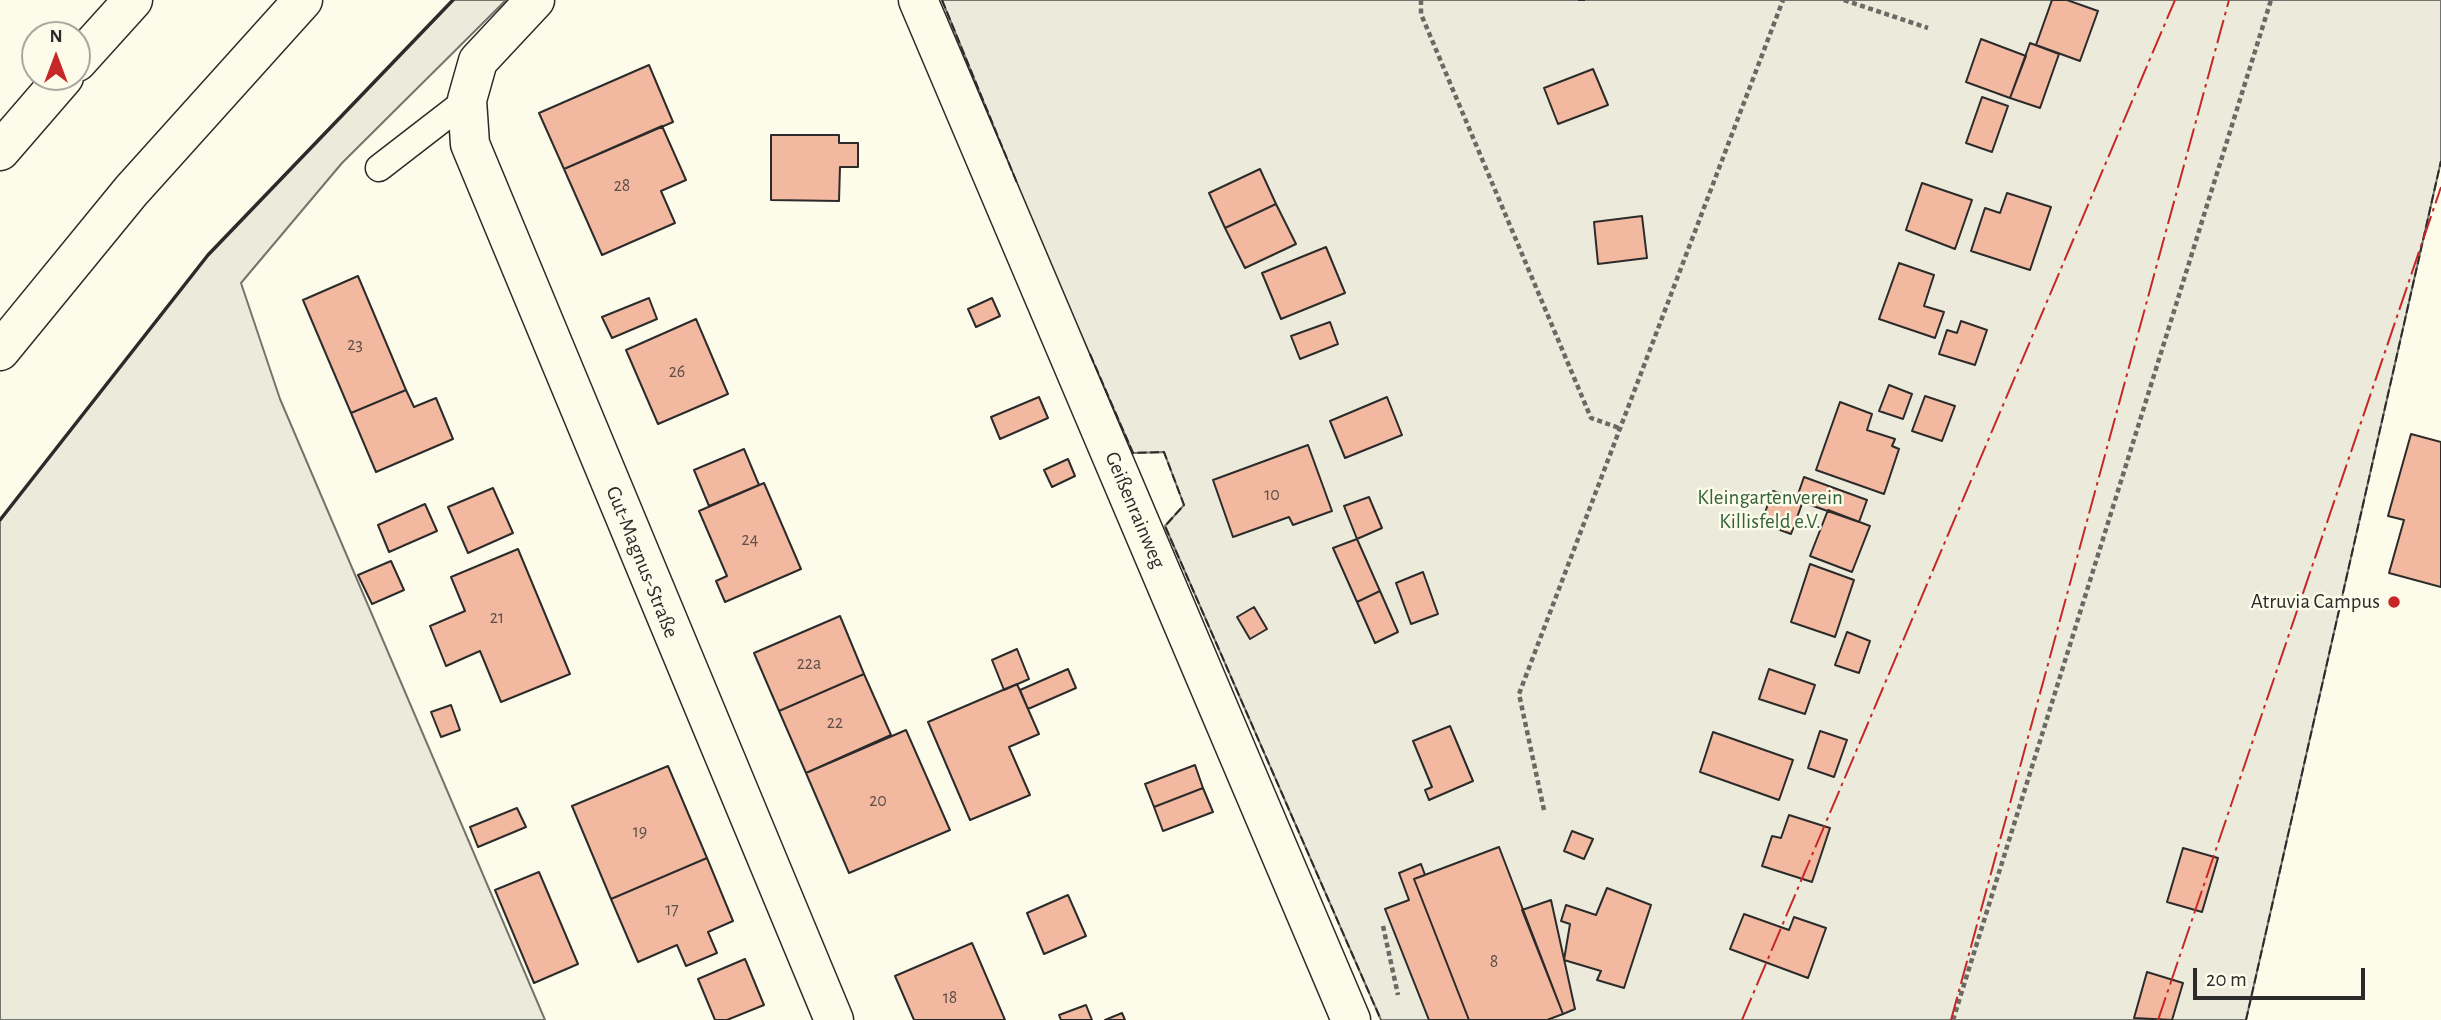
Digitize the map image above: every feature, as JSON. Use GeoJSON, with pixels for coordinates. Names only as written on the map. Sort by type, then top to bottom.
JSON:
{"type":"FeatureCollection","features":[{"type":"Feature","properties":{"kind":"main road"},"geometry":{"type":"LineString","coordinates":[[91,46],[133,0]]}},
{"type":"Feature","properties":{"kind":"main road"},"geometry":{"type":"LineString","coordinates":[[0,351],[131,191],[303,0]]}},
{"type":"Feature","properties":{"kind":"main road","name":"Gut-Magnus-Straße"},"geometry":{"type":"LineString","coordinates":[[535,0],[478,61],[467,100],[470,144],[834,1020]]}},
{"type":"Feature","properties":{"kind":"main road","name":"Geißenrainweg"},"geometry":{"type":"LineString","coordinates":[[918,0],[1350,1020]]}},
{"type":"Feature","properties":{"kind":"main road"},"geometry":{"type":"LineString","coordinates":[[0,150],[52,91]]}},
{"type":"Feature","properties":{"kind":"lane"},"geometry":{"type":"LineString","coordinates":[[379,168],[467,100]]}},
{"type":"Feature","properties":{"kind":"path"},"geometry":{"type":"LineString","coordinates":[[1421,0],[1421,14],[1591,418],[1622,429]]}},
{"type":"Feature","properties":{"kind":"path"},"geometry":{"type":"LineString","coordinates":[[1544,810],[1519,694],[1783,0]]}},
{"type":"Feature","properties":{"kind":"path"},"geometry":{"type":"LineString","coordinates":[[1844,0],[1928,28]]}},
{"type":"Feature","properties":{"kind":"path"},"geometry":{"type":"LineString","coordinates":[[1952,1020],[2271,0]]}},
{"type":"Feature","properties":{"kind":"path"},"geometry":{"type":"LineString","coordinates":[[1383,926],[1400,1007]]}},
{"type":"Feature","properties":{"kind":"green space"},"geometry":{"type":"Polygon","coordinates":[[[453,0],[506,0],[342,163],[241,283],[280,399],[545,1020],[0,1020],[0,520],[208,255],[453,0]]]}},
{"type":"Feature","properties":{"kind":"green space","name":"Kleingartenverein Killisfeld e.V."},"geometry":{"type":"Polygon","coordinates":[[[942,0],[2441,0],[2441,161],[2246,1020],[1381,1020],[1165,526],[1184,505],[1164,452],[1133,453],[1046,255],[942,0]]]}},
{"type":"Feature","properties":{"kind":"building"},"geometry":{"type":"Polygon","coordinates":[[[2052,0],[2067,0],[2098,11],[2080,61],[2036,45],[2052,0]]]}},
{"type":"Feature","properties":{"kind":"building"},"geometry":{"type":"Polygon","coordinates":[[[1981,39],[2026,56],[2010,98],[1966,82],[1981,39]]]}},
{"type":"Feature","properties":{"kind":"building"},"geometry":{"type":"Polygon","coordinates":[[[2030,43],[2059,54],[2040,108],[2010,98],[2030,43]]]}},
{"type":"Feature","properties":{"kind":"building"},"geometry":{"type":"Polygon","coordinates":[[[649,65],[673,122],[564,169],[539,113],[649,65]]]}},
{"type":"Feature","properties":{"kind":"building"},"geometry":{"type":"Polygon","coordinates":[[[1593,69],[1608,105],[1558,124],[1544,88],[1593,69]]]}},
{"type":"Feature","properties":{"kind":"building"},"geometry":{"type":"Polygon","coordinates":[[[1982,97],[2008,106],[1992,152],[1966,143],[1982,97]]]}},
{"type":"Feature","properties":{"kind":"building"},"geometry":{"type":"Polygon","coordinates":[[[662,126],[686,180],[661,191],[675,223],[602,255],[564,169],[662,126]]]}},
{"type":"Feature","properties":{"kind":"building"},"geometry":{"type":"Polygon","coordinates":[[[771,135],[839,135],[839,143],[858,143],[858,167],[840,167],[839,201],[771,200],[771,135]]]}},
{"type":"Feature","properties":{"kind":"building"},"geometry":{"type":"Polygon","coordinates":[[[1260,169],[1276,204],[1225,228],[1209,193],[1260,169]]]}},
{"type":"Feature","properties":{"kind":"building"},"geometry":{"type":"Polygon","coordinates":[[[1922,183],[1972,200],[1955,249],[1906,230],[1922,183]]]}},
{"type":"Feature","properties":{"kind":"building"},"geometry":{"type":"Polygon","coordinates":[[[2007,193],[2051,207],[2030,270],[1971,251],[1985,208],[2000,213],[2007,193]]]}},
{"type":"Feature","properties":{"kind":"building"},"geometry":{"type":"Polygon","coordinates":[[[1276,204],[1296,244],[1245,268],[1225,228],[1276,204]]]}},
{"type":"Feature","properties":{"kind":"building"},"geometry":{"type":"Polygon","coordinates":[[[1642,216],[1647,258],[1598,264],[1594,222],[1642,216]]]}},
{"type":"Feature","properties":{"kind":"building"},"geometry":{"type":"Polygon","coordinates":[[[1326,247],[1345,293],[1281,319],[1262,273],[1326,247]]]}},
{"type":"Feature","properties":{"kind":"building"},"geometry":{"type":"Polygon","coordinates":[[[1899,263],[1934,275],[1924,306],[1944,312],[1935,338],[1879,319],[1899,263]]]}},
{"type":"Feature","properties":{"kind":"building"},"geometry":{"type":"Polygon","coordinates":[[[358,276],[406,390],[351,413],[303,300],[358,276]]]}},
{"type":"Feature","properties":{"kind":"building"},"geometry":{"type":"Polygon","coordinates":[[[649,298],[657,319],[612,338],[602,317],[649,298]]]}},
{"type":"Feature","properties":{"kind":"building"},"geometry":{"type":"Polygon","coordinates":[[[992,298],[1000,316],[976,327],[968,309],[992,298]]]}},
{"type":"Feature","properties":{"kind":"building"},"geometry":{"type":"Polygon","coordinates":[[[696,319],[728,394],[658,424],[626,350],[696,319]]]}},
{"type":"Feature","properties":{"kind":"building"},"geometry":{"type":"Polygon","coordinates":[[[1961,321],[1987,330],[1975,365],[1939,354],[1947,330],[1957,333],[1961,321]]]}},
{"type":"Feature","properties":{"kind":"building"},"geometry":{"type":"Polygon","coordinates":[[[1330,322],[1338,344],[1300,359],[1291,336],[1330,322]]]}},
{"type":"Feature","properties":{"kind":"building"},"geometry":{"type":"Polygon","coordinates":[[[1889,385],[1912,394],[1903,419],[1879,411],[1889,385]]]}},
{"type":"Feature","properties":{"kind":"building"},"geometry":{"type":"Polygon","coordinates":[[[406,390],[414,407],[436,398],[453,439],[376,472],[351,413],[406,390]]]}},
{"type":"Feature","properties":{"kind":"building"},"geometry":{"type":"Polygon","coordinates":[[[1925,396],[1955,406],[1942,441],[1912,431],[1925,396]]]}},
{"type":"Feature","properties":{"kind":"building"},"geometry":{"type":"Polygon","coordinates":[[[1039,397],[1048,418],[1000,439],[991,417],[1039,397]]]}},
{"type":"Feature","properties":{"kind":"building"},"geometry":{"type":"Polygon","coordinates":[[[1387,397],[1402,435],[1345,458],[1330,421],[1387,397]]]}},
{"type":"Feature","properties":{"kind":"building"},"geometry":{"type":"Polygon","coordinates":[[[1840,402],[1872,414],[1867,430],[1895,439],[1892,446],[1899,449],[1884,494],[1816,470],[1840,402]]]}},
{"type":"Feature","properties":{"kind":"building"},"geometry":{"type":"Polygon","coordinates":[[[2411,434],[2441,442],[2441,587],[2389,573],[2404,520],[2388,516],[2411,434]]]}},
{"type":"Feature","properties":{"kind":"building"},"geometry":{"type":"Polygon","coordinates":[[[1308,445],[1332,511],[1293,525],[1289,517],[1233,537],[1213,480],[1308,445]]]}},
{"type":"Feature","properties":{"kind":"building"},"geometry":{"type":"Polygon","coordinates":[[[744,449],[759,485],[709,506],[694,470],[744,449]]]}},
{"type":"Feature","properties":{"kind":"building"},"geometry":{"type":"Polygon","coordinates":[[[1068,459],[1075,476],[1052,487],[1044,470],[1068,459]]]}},
{"type":"Feature","properties":{"kind":"building"},"geometry":{"type":"Polygon","coordinates":[[[1804,477],[1867,500],[1859,522],[1796,500],[1804,477]]]}},
{"type":"Feature","properties":{"kind":"building"},"geometry":{"type":"Polygon","coordinates":[[[764,483],[801,569],[725,602],[716,581],[727,576],[699,511],[764,483]]]}},
{"type":"Feature","properties":{"kind":"building"},"geometry":{"type":"Polygon","coordinates":[[[493,488],[513,533],[468,553],[448,507],[493,488]]]}},
{"type":"Feature","properties":{"kind":"building"},"geometry":{"type":"Polygon","coordinates":[[[1773,491],[1803,501],[1791,534],[1761,523],[1773,491]]]}},
{"type":"Feature","properties":{"kind":"building"},"geometry":{"type":"Polygon","coordinates":[[[1369,497],[1382,528],[1357,539],[1344,506],[1369,497]]]}},
{"type":"Feature","properties":{"kind":"building"},"geometry":{"type":"Polygon","coordinates":[[[425,504],[437,531],[389,552],[378,525],[425,504]]]}},
{"type":"Feature","properties":{"kind":"building"},"geometry":{"type":"Polygon","coordinates":[[[1828,510],[1870,526],[1852,572],[1810,556],[1828,510]]]}},
{"type":"Feature","properties":{"kind":"building"},"geometry":{"type":"Polygon","coordinates":[[[1357,539],[1380,591],[1357,602],[1333,548],[1357,539]]]}},
{"type":"Feature","properties":{"kind":"building"},"geometry":{"type":"Polygon","coordinates":[[[518,549],[570,674],[501,702],[480,651],[446,666],[430,626],[465,611],[451,577],[518,549]]]}},
{"type":"Feature","properties":{"kind":"building"},"geometry":{"type":"Polygon","coordinates":[[[391,561],[404,590],[372,604],[358,575],[391,561]]]}},
{"type":"Feature","properties":{"kind":"building"},"geometry":{"type":"Polygon","coordinates":[[[1810,564],[1854,580],[1835,637],[1791,622],[1810,564]]]}},
{"type":"Feature","properties":{"kind":"building"},"geometry":{"type":"Polygon","coordinates":[[[1423,572],[1438,614],[1411,624],[1396,583],[1423,572]]]}},
{"type":"Feature","properties":{"kind":"building"},"geometry":{"type":"Polygon","coordinates":[[[1380,591],[1398,632],[1375,643],[1357,602],[1380,591]]]}},
{"type":"Feature","properties":{"kind":"building"},"geometry":{"type":"Polygon","coordinates":[[[1254,607],[1267,629],[1250,639],[1237,617],[1254,607]]]}},
{"type":"Feature","properties":{"kind":"building"},"geometry":{"type":"Polygon","coordinates":[[[840,616],[864,674],[779,711],[754,653],[840,616]]]}},
{"type":"Feature","properties":{"kind":"building"},"geometry":{"type":"Polygon","coordinates":[[[1847,632],[1870,641],[1859,673],[1835,665],[1847,632]]]}},
{"type":"Feature","properties":{"kind":"building"},"geometry":{"type":"Polygon","coordinates":[[[1017,649],[1029,679],[1004,690],[992,660],[1017,649]]]}},
{"type":"Feature","properties":{"kind":"building"},"geometry":{"type":"Polygon","coordinates":[[[1068,669],[1076,688],[1028,709],[1020,690],[1068,669]]]}},
{"type":"Feature","properties":{"kind":"building"},"geometry":{"type":"Polygon","coordinates":[[[1769,669],[1815,685],[1805,714],[1759,699],[1769,669]]]}},
{"type":"Feature","properties":{"kind":"building"},"geometry":{"type":"Polygon","coordinates":[[[864,674],[891,735],[806,773],[779,711],[864,674]]]}},
{"type":"Feature","properties":{"kind":"building"},"geometry":{"type":"Polygon","coordinates":[[[1017,684],[1039,734],[1009,747],[1030,795],[970,820],[928,722],[1017,684]]]}},
{"type":"Feature","properties":{"kind":"building"},"geometry":{"type":"Polygon","coordinates":[[[451,705],[460,730],[441,737],[431,712],[451,705]]]}},
{"type":"Feature","properties":{"kind":"building"},"geometry":{"type":"Polygon","coordinates":[[[1450,726],[1473,781],[1429,800],[1425,790],[1432,787],[1413,741],[1450,726]]]}},
{"type":"Feature","properties":{"kind":"building"},"geometry":{"type":"Polygon","coordinates":[[[906,730],[950,830],[849,873],[806,773],[906,730]]]}},
{"type":"Feature","properties":{"kind":"building"},"geometry":{"type":"Polygon","coordinates":[[[1820,731],[1847,740],[1834,777],[1808,768],[1820,731]]]}},
{"type":"Feature","properties":{"kind":"building"},"geometry":{"type":"Polygon","coordinates":[[[1713,732],[1793,760],[1779,800],[1700,772],[1713,732]]]}},
{"type":"Feature","properties":{"kind":"building"},"geometry":{"type":"Polygon","coordinates":[[[1195,765],[1203,788],[1154,807],[1145,784],[1195,765]]]}},
{"type":"Feature","properties":{"kind":"building"},"geometry":{"type":"Polygon","coordinates":[[[668,766],[707,858],[611,899],[572,806],[668,766]]]}},
{"type":"Feature","properties":{"kind":"building"},"geometry":{"type":"Polygon","coordinates":[[[1203,788],[1213,812],[1163,831],[1154,807],[1203,788]]]}},
{"type":"Feature","properties":{"kind":"building"},"geometry":{"type":"Polygon","coordinates":[[[517,808],[526,827],[478,847],[470,827],[517,808]]]}},
{"type":"Feature","properties":{"kind":"building"},"geometry":{"type":"Polygon","coordinates":[[[1789,815],[1830,828],[1812,882],[1762,866],[1772,836],[1781,838],[1789,815]]]}},
{"type":"Feature","properties":{"kind":"building"},"geometry":{"type":"Polygon","coordinates":[[[1572,831],[1593,839],[1584,859],[1564,851],[1572,831]]]}},
{"type":"Feature","properties":{"kind":"building"},"geometry":{"type":"Polygon","coordinates":[[[1499,847],[1563,1014],[1547,1020],[1469,1020],[1414,879],[1499,847]]]}},
{"type":"Feature","properties":{"kind":"building"},"geometry":{"type":"Polygon","coordinates":[[[2183,848],[2218,858],[2202,912],[2167,902],[2183,848]]]}},
{"type":"Feature","properties":{"kind":"building"},"geometry":{"type":"Polygon","coordinates":[[[707,858],[733,921],[708,932],[717,953],[686,966],[677,945],[638,962],[611,899],[707,858]]]}},
{"type":"Feature","properties":{"kind":"building"},"geometry":{"type":"Polygon","coordinates":[[[1421,864],[1425,875],[1414,879],[1469,1020],[1429,1020],[1385,909],[1409,900],[1399,873],[1421,864]]]}},
{"type":"Feature","properties":{"kind":"building"},"geometry":{"type":"Polygon","coordinates":[[[539,872],[578,964],[534,983],[495,890],[539,872]]]}},
{"type":"Feature","properties":{"kind":"building"},"geometry":{"type":"Polygon","coordinates":[[[1607,888],[1651,905],[1624,988],[1597,980],[1601,971],[1564,960],[1570,924],[1561,921],[1566,905],[1596,915],[1607,888]]]}},
{"type":"Feature","properties":{"kind":"building"},"geometry":{"type":"Polygon","coordinates":[[[1068,895],[1086,936],[1044,954],[1027,913],[1068,895]]]}},
{"type":"Feature","properties":{"kind":"building"},"geometry":{"type":"Polygon","coordinates":[[[1551,900],[1575,1009],[1563,1014],[1522,910],[1551,900]]]}},
{"type":"Feature","properties":{"kind":"building"},"geometry":{"type":"Polygon","coordinates":[[[1744,914],[1789,930],[1794,917],[1826,928],[1808,978],[1730,949],[1744,914]]]}},
{"type":"Feature","properties":{"kind":"building"},"geometry":{"type":"Polygon","coordinates":[[[972,943],[1005,1020],[914,1020],[895,976],[972,943]]]}},
{"type":"Feature","properties":{"kind":"building"},"geometry":{"type":"Polygon","coordinates":[[[745,959],[764,1005],[727,1020],[715,1020],[698,979],[745,959]]]}},
{"type":"Feature","properties":{"kind":"building"},"geometry":{"type":"Polygon","coordinates":[[[2147,972],[2183,983],[2172,1020],[2134,1018],[2147,972]]]}},
{"type":"Feature","properties":{"kind":"building"},"geometry":{"type":"Polygon","coordinates":[[[1086,1005],[1092,1020],[1061,1020],[1059,1015],[1086,1005]]]}},
{"type":"Feature","properties":{"kind":"building"},"geometry":{"type":"Polygon","coordinates":[[[1122,1013],[1125,1020],[1105,1020],[1122,1013]]]}},
{"type":"Feature","properties":{"kind":"fence"},"geometry":{"type":"LineString","coordinates":[[942,0],[1017,183]]}},
{"type":"Feature","properties":{"kind":"fence"},"geometry":{"type":"LineString","coordinates":[[1578,0],[1585,0]]}},
{"type":"Feature","properties":{"kind":"fence"},"geometry":{"type":"LineString","coordinates":[[2246,1020],[2441,161]]}},
{"type":"Feature","properties":{"kind":"fence"},"geometry":{"type":"LineString","coordinates":[[1090,354],[1133,453],[1164,452],[1184,505],[1165,526],[1381,1020]]}},
{"type":"Feature","properties":{"kind":"wall"},"geometry":{"type":"LineString","coordinates":[[0,520],[208,255],[453,0]]}},
{"type":"Feature","properties":{"kind":"power"},"geometry":{"type":"LineString","coordinates":[[1742,1020],[2175,0]]}},
{"type":"Feature","properties":{"kind":"power"},"geometry":{"type":"LineString","coordinates":[[1951,1020],[2229,0]]}},
{"type":"Feature","properties":{"kind":"power"},"geometry":{"type":"LineString","coordinates":[[2158,1020],[2441,187]]}},
{"type":"Feature","properties":{"kind":"place","name":"Atruvia Campus"},"geometry":{"type":"Point","coordinates":[2394,602]}}]}
